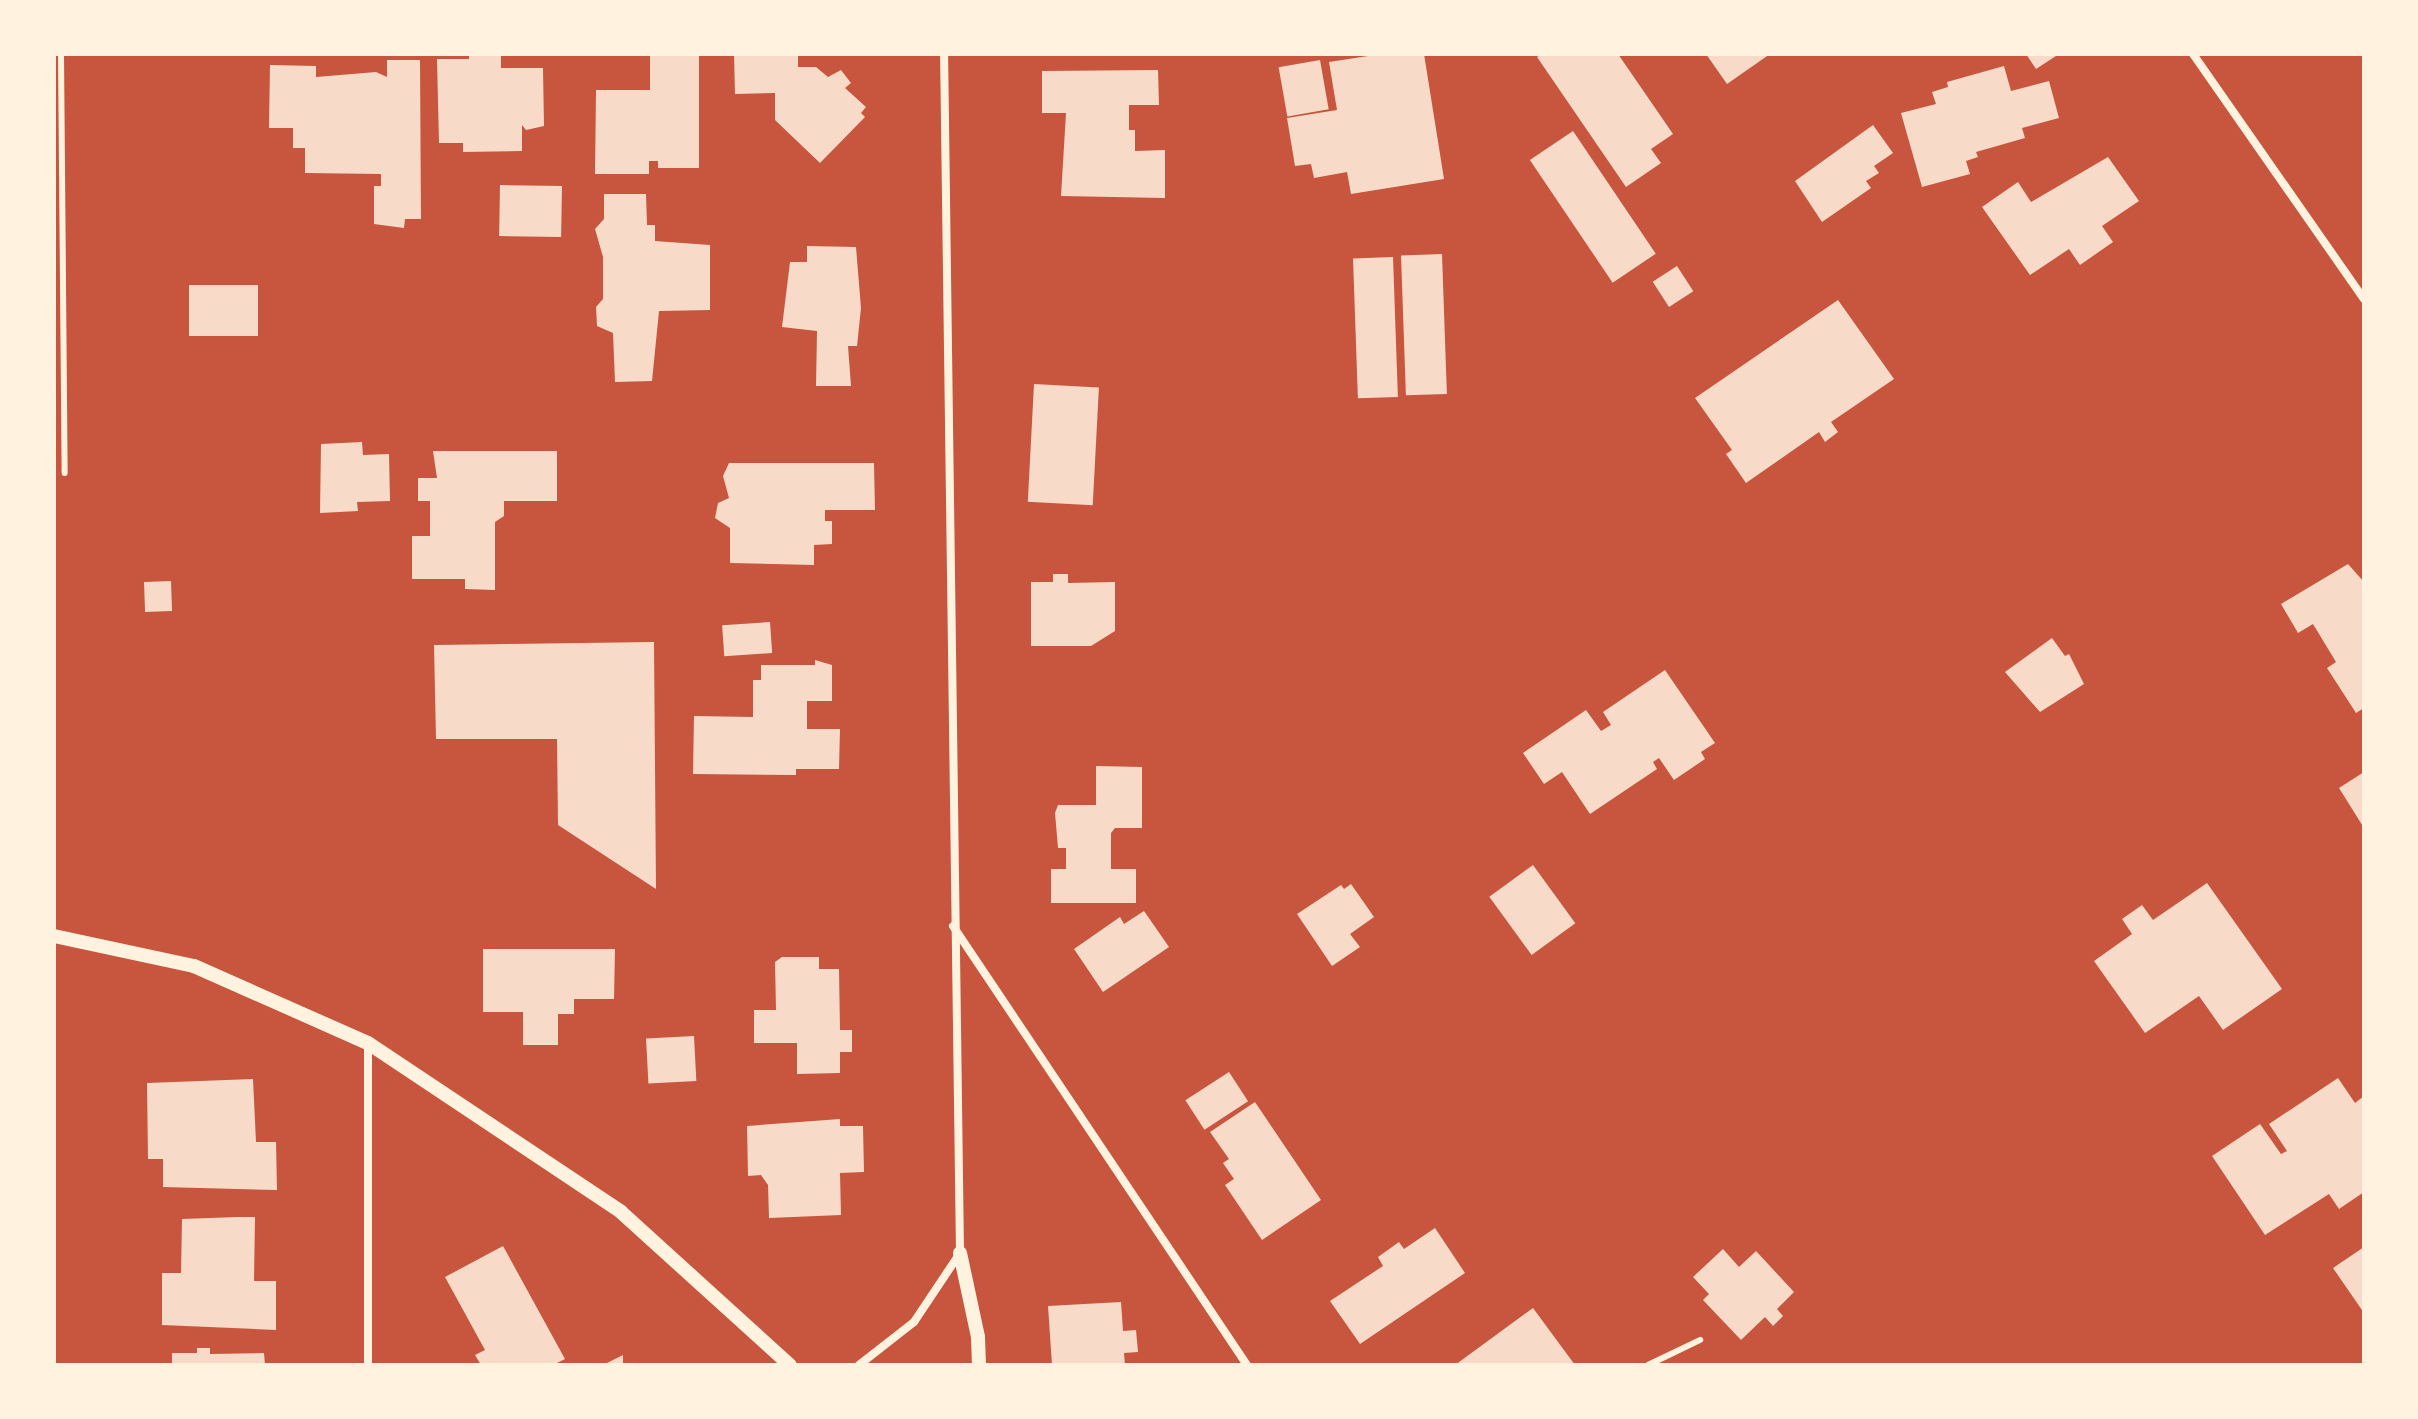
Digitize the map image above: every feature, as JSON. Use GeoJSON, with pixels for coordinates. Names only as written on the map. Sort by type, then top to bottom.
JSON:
{"type":"FeatureCollection","features":[{"type":"Feature","properties":{"kind":"street"},"geometry":{"type":"LineString","coordinates":[[944,54],[952,925],[960,1253],[978,1337],[979,1365]]}},
{"type":"Feature","properties":{"kind":"street"},"geometry":{"type":"LineString","coordinates":[[2193,54],[2364,299]]}},
{"type":"Feature","properties":{"kind":"street"},"geometry":{"type":"LineString","coordinates":[[952,925],[1247,1365]]}},
{"type":"Feature","properties":{"kind":"street"},"geometry":{"type":"LineString","coordinates":[[54,936],[194,966],[368,1043],[621,1212],[790,1365]]}},
{"type":"Feature","properties":{"kind":"street"},"geometry":{"type":"LineString","coordinates":[[368,1043],[368,1365]]}},
{"type":"Feature","properties":{"kind":"street"},"geometry":{"type":"LineString","coordinates":[[859,1365],[914,1322],[960,1253]]}},
{"type":"Feature","properties":{"kind":"lane"},"geometry":{"type":"LineString","coordinates":[[61,54],[65,473]]}},
{"type":"Feature","properties":{"kind":"lane"},"geometry":{"type":"LineString","coordinates":[[1648,1365],[1700,1340]]}},
{"type":"Feature","properties":{"kind":"building"},"geometry":{"type":"Polygon","coordinates":[[[469,54],[501,54],[501,68],[543,68],[544,126],[526,130],[522,125],[522,151],[463,152],[463,143],[439,143],[437,59],[469,59],[469,54]]]}},
{"type":"Feature","properties":{"kind":"building"},"geometry":{"type":"Polygon","coordinates":[[[650,54],[699,54],[699,168],[658,168],[658,161],[649,161],[649,174],[595,174],[596,90],[650,90],[650,54]]]}},
{"type":"Feature","properties":{"kind":"building"},"geometry":{"type":"Polygon","coordinates":[[[734,54],[798,54],[798,67],[816,67],[828,77],[841,70],[851,83],[845,88],[866,107],[861,113],[865,117],[820,163],[775,120],[775,93],[735,94],[734,54]]]}},
{"type":"Feature","properties":{"kind":"building"},"geometry":{"type":"Polygon","coordinates":[[[1381,54],[1424,54],[1444,179],[1351,194],[1347,172],[1314,178],[1311,164],[1295,166],[1287,118],[1337,110],[1329,62],[1381,54]]]}},
{"type":"Feature","properties":{"kind":"building"},"geometry":{"type":"Polygon","coordinates":[[[1542,54],[1618,54],[1673,134],[1651,149],[1661,163],[1626,187],[1537,57],[1542,54]]]}},
{"type":"Feature","properties":{"kind":"building"},"geometry":{"type":"Polygon","coordinates":[[[1706,54],[1770,54],[1727,84],[1706,54]]]}},
{"type":"Feature","properties":{"kind":"building"},"geometry":{"type":"Polygon","coordinates":[[[2026,54],[2059,54],[2036,69],[2026,54]]]}},
{"type":"Feature","properties":{"kind":"building"},"geometry":{"type":"Polygon","coordinates":[[[387,60],[420,60],[421,219],[405,219],[404,228],[374,224],[374,186],[381,186],[381,174],[305,173],[305,148],[293,148],[293,128],[269,128],[270,65],[316,66],[316,77],[376,72],[387,77],[387,60]]]}},
{"type":"Feature","properties":{"kind":"building"},"geometry":{"type":"Polygon","coordinates":[[[1320,60],[1329,109],[1287,117],[1279,67],[1320,60]]]}},
{"type":"Feature","properties":{"kind":"building"},"geometry":{"type":"Polygon","coordinates":[[[2004,66],[2011,91],[2049,81],[2059,118],[2022,128],[2025,138],[1976,152],[1978,157],[1966,161],[1970,174],[1922,187],[1901,113],[1936,104],[1932,92],[1948,87],[1947,82],[2004,66]]]}},
{"type":"Feature","properties":{"kind":"building"},"geometry":{"type":"Polygon","coordinates":[[[1158,70],[1159,105],[1129,105],[1129,130],[1135,130],[1135,151],[1165,150],[1165,198],[1061,196],[1066,113],[1042,113],[1042,71],[1158,70]]]}},
{"type":"Feature","properties":{"kind":"building"},"geometry":{"type":"Polygon","coordinates":[[[1873,125],[1893,153],[1874,166],[1879,173],[1866,181],[1871,188],[1822,222],[1795,181],[1873,125]]]}},
{"type":"Feature","properties":{"kind":"building"},"geometry":{"type":"Polygon","coordinates":[[[1573,131],[1656,254],[1613,283],[1530,160],[1573,131]]]}},
{"type":"Feature","properties":{"kind":"building"},"geometry":{"type":"Polygon","coordinates":[[[2108,157],[2139,201],[2102,226],[2113,242],[2080,265],[2069,249],[2030,275],[1982,207],[2018,182],[2031,202],[2108,157]]]}},
{"type":"Feature","properties":{"kind":"building"},"geometry":{"type":"Polygon","coordinates":[[[500,185],[562,186],[561,237],[499,236],[500,185]]]}},
{"type":"Feature","properties":{"kind":"building"},"geometry":{"type":"Polygon","coordinates":[[[604,194],[646,194],[647,225],[655,225],[655,241],[710,245],[710,310],[659,311],[652,381],[615,382],[613,333],[597,326],[596,307],[603,299],[603,257],[595,229],[604,219],[604,194]]]}},
{"type":"Feature","properties":{"kind":"building"},"geometry":{"type":"Polygon","coordinates":[[[807,246],[856,247],[861,308],[857,346],[848,346],[851,386],[816,386],[817,331],[782,327],[790,262],[807,262],[807,246]]]}},
{"type":"Feature","properties":{"kind":"building"},"geometry":{"type":"Polygon","coordinates":[[[1442,254],[1447,394],[1406,395],[1401,255],[1442,254]]]}},
{"type":"Feature","properties":{"kind":"building"},"geometry":{"type":"Polygon","coordinates":[[[1393,257],[1398,397],[1358,398],[1353,258],[1393,257]]]}},
{"type":"Feature","properties":{"kind":"building"},"geometry":{"type":"Polygon","coordinates":[[[1677,266],[1693,291],[1669,307],[1653,282],[1677,266]]]}},
{"type":"Feature","properties":{"kind":"building"},"geometry":{"type":"Polygon","coordinates":[[[189,285],[258,285],[258,336],[189,336],[189,285]]]}},
{"type":"Feature","properties":{"kind":"building"},"geometry":{"type":"Polygon","coordinates":[[[1838,300],[1894,379],[1831,422],[1838,432],[1825,442],[1819,432],[1746,483],[1726,454],[1732,450],[1695,398],[1838,300]]]}},
{"type":"Feature","properties":{"kind":"building"},"geometry":{"type":"Polygon","coordinates":[[[1034,384],[1099,387],[1093,505],[1028,502],[1034,384]]]}},
{"type":"Feature","properties":{"kind":"building"},"geometry":{"type":"Polygon","coordinates":[[[362,442],[363,455],[389,454],[390,501],[357,502],[358,511],[320,513],[321,444],[362,442]]]}},
{"type":"Feature","properties":{"kind":"building"},"geometry":{"type":"Polygon","coordinates":[[[433,451],[557,451],[557,501],[504,501],[504,516],[495,522],[495,590],[465,589],[465,579],[412,579],[412,536],[430,536],[430,501],[418,501],[418,478],[437,478],[433,451]]]}},
{"type":"Feature","properties":{"kind":"building"},"geometry":{"type":"Polygon","coordinates":[[[729,463],[874,463],[875,510],[825,510],[825,521],[832,521],[832,544],[814,545],[814,565],[730,563],[730,528],[715,518],[718,503],[729,498],[723,476],[729,463]]]}},
{"type":"Feature","properties":{"kind":"building"},"geometry":{"type":"Polygon","coordinates":[[[2348,564],[2364,582],[2364,708],[2356,713],[2327,668],[2336,662],[2313,624],[2298,633],[2281,604],[2348,564]]]}},
{"type":"Feature","properties":{"kind":"building"},"geometry":{"type":"Polygon","coordinates":[[[1053,574],[1068,574],[1068,583],[1115,582],[1115,631],[1091,646],[1031,646],[1031,582],[1053,582],[1053,574]]]}},
{"type":"Feature","properties":{"kind":"building"},"geometry":{"type":"Polygon","coordinates":[[[171,581],[172,611],[145,612],[144,582],[171,581]]]}},
{"type":"Feature","properties":{"kind":"building"},"geometry":{"type":"Polygon","coordinates":[[[770,622],[772,653],[724,656],[722,625],[770,622]]]}},
{"type":"Feature","properties":{"kind":"building"},"geometry":{"type":"Polygon","coordinates":[[[2052,638],[2065,656],[2069,654],[2084,684],[2040,712],[2005,672],[2052,638]]]}},
{"type":"Feature","properties":{"kind":"building"},"geometry":{"type":"Polygon","coordinates":[[[654,642],[656,889],[558,825],[557,739],[436,739],[434,645],[654,642]]]}},
{"type":"Feature","properties":{"kind":"building"},"geometry":{"type":"Polygon","coordinates":[[[815,660],[832,665],[832,701],[807,701],[807,729],[840,729],[839,769],[796,769],[796,775],[693,774],[694,716],[753,717],[753,680],[761,680],[761,665],[815,665],[815,660]]]}},
{"type":"Feature","properties":{"kind":"building"},"geometry":{"type":"Polygon","coordinates":[[[1665,670],[1715,743],[1701,752],[1705,759],[1674,780],[1659,758],[1653,762],[1657,769],[1590,814],[1562,772],[1544,784],[1523,753],[1586,710],[1601,731],[1611,725],[1603,712],[1665,670]]]}},
{"type":"Feature","properties":{"kind":"building"},"geometry":{"type":"Polygon","coordinates":[[[1096,766],[1142,767],[1142,828],[1115,828],[1111,833],[1111,869],[1136,869],[1136,903],[1051,903],[1051,869],[1066,869],[1066,848],[1058,848],[1055,813],[1058,805],[1096,805],[1096,766]]]}},
{"type":"Feature","properties":{"kind":"building"},"geometry":{"type":"Polygon","coordinates":[[[2364,772],[2364,828],[2339,788],[2364,772]]]}},
{"type":"Feature","properties":{"kind":"building"},"geometry":{"type":"Polygon","coordinates":[[[1533,865],[1575,923],[1532,955],[1489,897],[1533,865]]]}},
{"type":"Feature","properties":{"kind":"building"},"geometry":{"type":"Polygon","coordinates":[[[2207,883],[2282,989],[2223,1030],[2199,996],[2145,1033],[2094,961],[2132,934],[2122,919],[2142,905],[2153,920],[2207,883]]]}},
{"type":"Feature","properties":{"kind":"building"},"geometry":{"type":"Polygon","coordinates":[[[1351,884],[1374,917],[1350,934],[1360,947],[1332,966],[1297,914],[1341,885],[1344,889],[1351,884]]]}},
{"type":"Feature","properties":{"kind":"building"},"geometry":{"type":"Polygon","coordinates":[[[1144,911],[1169,947],[1103,992],[1074,949],[1120,917],[1124,924],[1144,911]]]}},
{"type":"Feature","properties":{"kind":"building"},"geometry":{"type":"Polygon","coordinates":[[[483,949],[615,949],[614,999],[574,999],[574,1014],[558,1014],[558,1045],[523,1045],[523,1012],[483,1012],[483,949]]]}},
{"type":"Feature","properties":{"kind":"building"},"geometry":{"type":"Polygon","coordinates":[[[782,957],[819,957],[819,969],[839,969],[840,1030],[852,1030],[852,1052],[840,1052],[840,1073],[797,1074],[797,1043],[754,1043],[754,1010],[776,1010],[775,962],[782,957]]]}},
{"type":"Feature","properties":{"kind":"building"},"geometry":{"type":"Polygon","coordinates":[[[694,1036],[696,1081],[648,1083],[646,1039],[694,1036]]]}},
{"type":"Feature","properties":{"kind":"building"},"geometry":{"type":"Polygon","coordinates":[[[1229,1072],[1248,1101],[1204,1130],[1185,1100],[1229,1072]]]}},
{"type":"Feature","properties":{"kind":"building"},"geometry":{"type":"Polygon","coordinates":[[[2338,1078],[2355,1103],[2364,1096],[2364,1192],[2339,1209],[2329,1194],[2265,1235],[2212,1156],[2260,1124],[2281,1154],[2287,1151],[2269,1124],[2338,1078]]]}},
{"type":"Feature","properties":{"kind":"building"},"geometry":{"type":"Polygon","coordinates":[[[253,1079],[256,1142],[276,1142],[277,1190],[163,1187],[163,1159],[148,1159],[147,1083],[253,1079]]]}},
{"type":"Feature","properties":{"kind":"building"},"geometry":{"type":"Polygon","coordinates":[[[1255,1102],[1321,1200],[1262,1240],[1225,1185],[1234,1179],[1223,1163],[1229,1159],[1210,1132],[1255,1102]]]}},
{"type":"Feature","properties":{"kind":"building"},"geometry":{"type":"Polygon","coordinates":[[[840,1119],[840,1126],[863,1126],[864,1172],[840,1173],[841,1215],[769,1218],[768,1185],[761,1175],[748,1176],[747,1126],[840,1119]]]}},
{"type":"Feature","properties":{"kind":"building"},"geometry":{"type":"Polygon","coordinates":[[[255,1217],[254,1281],[276,1281],[276,1330],[162,1325],[162,1273],[181,1273],[182,1219],[255,1217]]]}},
{"type":"Feature","properties":{"kind":"building"},"geometry":{"type":"Polygon","coordinates":[[[1435,1228],[1465,1273],[1360,1344],[1330,1301],[1383,1266],[1378,1257],[1399,1242],[1404,1249],[1435,1228]]]}},
{"type":"Feature","properties":{"kind":"building"},"geometry":{"type":"Polygon","coordinates":[[[503,1246],[565,1359],[553,1365],[481,1365],[475,1355],[485,1350],[445,1277],[503,1246]]]}},
{"type":"Feature","properties":{"kind":"building"},"geometry":{"type":"Polygon","coordinates":[[[2364,1247],[2364,1313],[2333,1268],[2364,1247]]]}},
{"type":"Feature","properties":{"kind":"building"},"geometry":{"type":"Polygon","coordinates":[[[1723,1249],[1739,1267],[1756,1251],[1794,1292],[1777,1309],[1783,1316],[1773,1326],[1765,1317],[1741,1340],[1703,1300],[1709,1294],[1693,1277],[1723,1249]]]}},
{"type":"Feature","properties":{"kind":"building"},"geometry":{"type":"Polygon","coordinates":[[[1121,1302],[1123,1331],[1136,1330],[1138,1352],[1124,1353],[1125,1365],[1052,1365],[1048,1306],[1121,1302]]]}},
{"type":"Feature","properties":{"kind":"building"},"geometry":{"type":"Polygon","coordinates":[[[1533,1308],[1575,1365],[1455,1365],[1533,1308]]]}},
{"type":"Feature","properties":{"kind":"building"},"geometry":{"type":"Polygon","coordinates":[[[197,1348],[210,1348],[210,1354],[264,1353],[265,1365],[172,1365],[172,1353],[197,1353],[197,1348]]]}},
{"type":"Feature","properties":{"kind":"building"},"geometry":{"type":"Polygon","coordinates":[[[623,1355],[623,1365],[603,1365],[623,1355]]]}}]}
